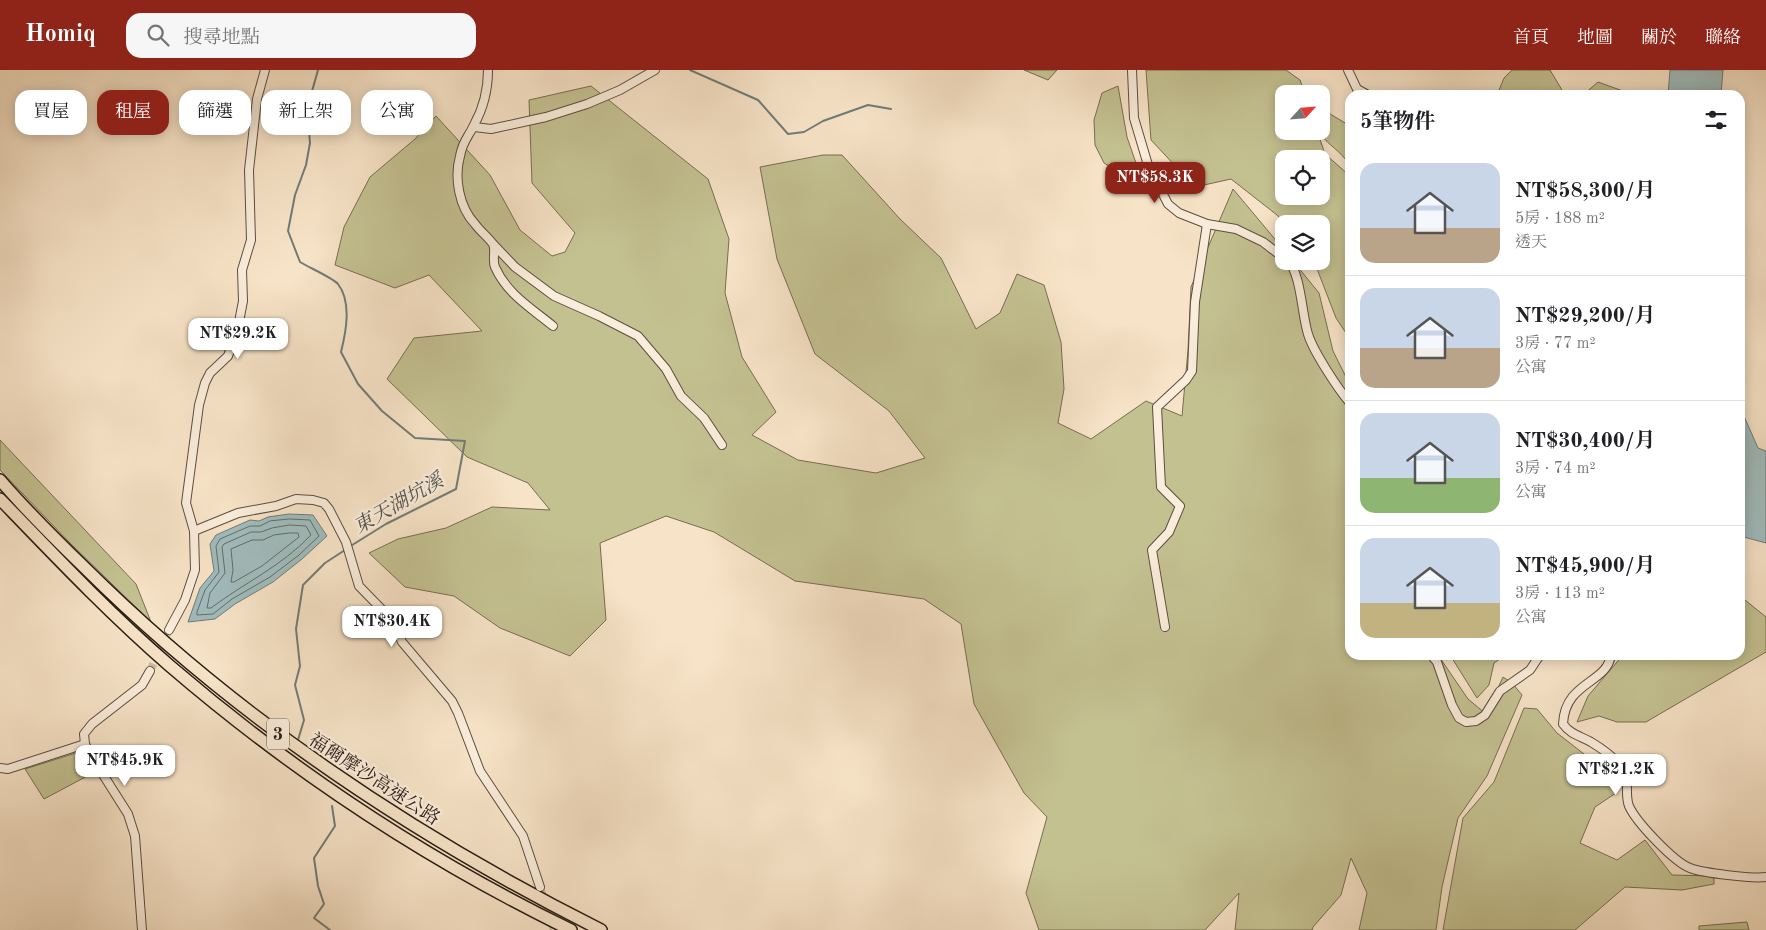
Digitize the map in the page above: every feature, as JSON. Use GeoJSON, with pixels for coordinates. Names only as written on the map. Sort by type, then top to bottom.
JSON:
{"type":"FeatureCollection","features":[{"type":"Feature","properties":{"kind":"highway","name":"福爾摩沙高速公路"},"geometry":{"type":"LineString","coordinates":[[0,480],[57,541],[122,605],[193,668],[286,740],[338,777],[454,851],[541,900],[601,930]]}},
{"type":"Feature","properties":{"kind":"highway","name":"福爾摩沙高速公路"},"geometry":{"type":"LineString","coordinates":[[0,499],[81,582],[163,659],[286,757],[330,790],[439,859],[535,913],[570,930]]}},
{"type":"Feature","properties":{"kind":"street"},"geometry":{"type":"LineString","coordinates":[[488,70],[485,100],[474,127],[464,139],[459,158],[458,182],[461,202],[473,222],[515,267],[554,296],[638,336],[666,369],[682,396],[704,418],[722,445]]}},
{"type":"Feature","properties":{"kind":"street"},"geometry":{"type":"LineString","coordinates":[[474,127],[491,129],[546,117],[587,104],[620,90],[654,70]]}},
{"type":"Feature","properties":{"kind":"street"},"geometry":{"type":"LineString","coordinates":[[1132,70],[1134,118],[1148,165],[1168,204],[1179,213],[1207,224],[1236,229],[1263,242],[1275,251]]}},
{"type":"Feature","properties":{"kind":"street"},"geometry":{"type":"LineString","coordinates":[[1348,70],[1359,90]]}},
{"type":"Feature","properties":{"kind":"street"},"geometry":{"type":"LineString","coordinates":[[169,630],[185,600],[196,570],[194,531],[186,503],[199,404],[210,372],[228,356],[240,318],[243,301],[242,270],[251,240],[251,152],[257,99],[267,71]]}},
{"type":"Feature","properties":{"kind":"street"},"geometry":{"type":"LineString","coordinates":[[1164,627],[1152,550],[1169,532],[1180,506],[1161,487],[1157,407],[1186,380],[1192,370],[1195,302],[1207,224]]}},
{"type":"Feature","properties":{"kind":"street"},"geometry":{"type":"LineString","coordinates":[[494,246],[494,265],[508,288],[524,304],[553,326]]}},
{"type":"Feature","properties":{"kind":"street"},"geometry":{"type":"LineString","coordinates":[[1294,270],[1306,326],[1313,347],[1345,395]]}},
{"type":"Feature","properties":{"kind":"street"},"geometry":{"type":"LineString","coordinates":[[194,531],[238,513],[296,500],[313,500],[324,503],[346,542],[358,586],[394,622],[402,642],[452,701],[480,770],[523,836],[540,887]]}},
{"type":"Feature","properties":{"kind":"street"},"geometry":{"type":"LineString","coordinates":[[1435,660],[1452,705],[1459,718],[1466,722],[1476,721],[1485,715],[1500,691],[1530,670],[1537,660]]}},
{"type":"Feature","properties":{"kind":"street"},"geometry":{"type":"LineString","coordinates":[[1610,660],[1603,672],[1575,692],[1566,706],[1563,724],[1566,729],[1572,734],[1594,744],[1623,767],[1626,774],[1628,805],[1637,820],[1670,855],[1690,868],[1721,874],[1766,877]]}},
{"type":"Feature","properties":{"kind":"street"},"geometry":{"type":"LineString","coordinates":[[142,930],[135,836],[128,814],[85,744],[84,734],[92,724],[142,685],[150,671]]}},
{"type":"Feature","properties":{"kind":"street"},"geometry":{"type":"LineString","coordinates":[[0,768],[8,769],[85,744]]}},
{"type":"Feature","properties":{"kind":"shaded area"},"geometry":{"type":"Polygon","coordinates":[[[1024,70],[1057,70],[1048,80],[1024,70]]]}},
{"type":"Feature","properties":{"kind":"shaded area"},"geometry":{"type":"Polygon","coordinates":[[[1146,70],[1286,70],[1300,80],[1302,85],[1275,85],[1275,140],[1320,140],[1324,150],[1275,150],[1275,205],[1330,205],[1330,158],[1345,172],[1345,332],[1336,318],[1317,270],[1330,270],[1330,215],[1277,215],[1231,179],[1195,187],[1151,140],[1146,70]]]}},
{"type":"Feature","properties":{"kind":"shaded area"},"geometry":{"type":"Polygon","coordinates":[[[1512,70],[1550,70],[1562,90],[1499,90],[1504,78],[1512,70]]]}},
{"type":"Feature","properties":{"kind":"shaded area"},"geometry":{"type":"Polygon","coordinates":[[[1598,82],[1620,90],[1589,90],[1598,82]]]}},
{"type":"Feature","properties":{"kind":"shaded area"},"geometry":{"type":"Polygon","coordinates":[[[591,86],[708,179],[729,239],[725,293],[742,357],[776,412],[752,435],[798,460],[876,473],[925,458],[889,411],[815,354],[777,259],[760,167],[823,155],[842,155],[900,219],[941,258],[976,329],[1000,313],[1017,274],[1044,285],[1061,342],[1064,389],[1058,423],[1091,439],[1146,401],[1182,416],[1191,287],[1233,189],[1275,239],[1275,270],[1300,270],[1319,293],[1333,351],[1345,375],[1345,660],[1441,660],[1468,699],[1486,714],[1503,677],[1512,683],[1522,695],[1487,776],[1458,818],[1442,887],[1436,930],[1359,930],[1367,893],[1351,858],[1341,895],[1312,930],[1235,930],[1239,893],[1205,930],[1039,930],[1026,893],[1047,817],[1024,793],[974,704],[961,624],[924,599],[795,581],[714,532],[666,516],[600,543],[606,620],[570,656],[500,628],[454,596],[405,587],[369,553],[398,539],[446,528],[492,507],[550,510],[528,483],[467,457],[387,379],[414,338],[482,331],[429,275],[395,288],[335,265],[344,227],[370,177],[419,135],[433,135],[433,119],[436,116],[490,175],[520,230],[552,256],[565,252],[575,233],[532,183],[529,100],[591,86]]]}},
{"type":"Feature","properties":{"kind":"shaded area"},"geometry":{"type":"Polygon","coordinates":[[[1118,86],[1127,137],[1138,169],[1133,176],[1120,173],[1104,163],[1095,145],[1094,120],[1102,93],[1118,86]]]}},
{"type":"Feature","properties":{"kind":"shaded area"},"geometry":{"type":"Polygon","coordinates":[[[1330,114],[1345,123],[1345,159],[1326,141],[1330,140],[1330,114]]]}},
{"type":"Feature","properties":{"kind":"shaded area"},"geometry":{"type":"Polygon","coordinates":[[[0,440],[136,584],[151,622],[71,544],[0,470],[0,440]]]}},
{"type":"Feature","properties":{"kind":"shaded area"},"geometry":{"type":"Polygon","coordinates":[[[1745,600],[1766,617],[1766,652],[1646,722],[1617,722],[1599,716],[1577,722],[1588,696],[1619,660],[1745,660],[1745,600]]]}},
{"type":"Feature","properties":{"kind":"shaded area"},"geometry":{"type":"Polygon","coordinates":[[[1453,660],[1498,660],[1494,663],[1489,685],[1477,698],[1453,660]]]}},
{"type":"Feature","properties":{"kind":"shaded area"},"geometry":{"type":"Polygon","coordinates":[[[1524,708],[1537,709],[1557,733],[1602,768],[1616,793],[1595,807],[1580,843],[1617,860],[1645,840],[1672,875],[1714,876],[1714,884],[1682,890],[1625,887],[1575,930],[1443,930],[1463,818],[1494,782],[1524,708]]]}},
{"type":"Feature","properties":{"kind":"shaded area"},"geometry":{"type":"Polygon","coordinates":[[[76,753],[82,755],[91,774],[44,799],[25,769],[76,753]]]}},
{"type":"Feature","properties":{"kind":"shaded area"},"geometry":{"type":"Polygon","coordinates":[[[1747,922],[1749,930],[1699,930],[1699,926],[1747,922]]]}},
{"type":"Feature","properties":{"kind":"water"},"geometry":{"type":"Polygon","coordinates":[[[1670,70],[1723,70],[1721,90],[1668,90],[1670,70]]]}},
{"type":"Feature","properties":{"kind":"water"},"geometry":{"type":"Polygon","coordinates":[[[1745,418],[1758,448],[1766,451],[1766,543],[1745,537],[1745,418]]]}},
{"type":"Feature","properties":{"kind":"water"},"geometry":{"type":"Polygon","coordinates":[[[289,514],[313,515],[327,536],[273,582],[235,604],[215,619],[188,622],[200,588],[214,571],[210,544],[216,535],[250,520],[259,521],[268,517],[289,514]]]}},
{"type":"Feature","properties":{"kind":"waterway","name":"東天湖坑溪"},"geometry":{"type":"LineString","coordinates":[[318,70],[307,109],[310,143],[306,165],[295,195],[288,231],[300,262],[338,284],[342,291],[347,317],[341,352],[358,384],[382,411],[415,438],[465,441],[456,489],[386,524],[349,547]]}},
{"type":"Feature","properties":{"kind":"waterway"},"geometry":{"type":"LineString","coordinates":[[690,70],[758,100],[788,134],[804,132],[823,121],[868,105],[891,109]]}},
{"type":"Feature","properties":{"kind":"waterway","name":"東天湖坑溪"},"geometry":{"type":"LineString","coordinates":[[298,740],[304,720],[295,685],[300,666],[296,629],[303,585],[325,563],[345,550]]}},
{"type":"Feature","properties":{"kind":"waterway","name":"東天湖坑溪"},"geometry":{"type":"LineString","coordinates":[[330,930],[314,918],[324,904],[318,886],[314,858],[335,826],[332,806]]}},
{"type":"Feature","properties":{"kind":"tunnel"},"geometry":{"type":"LineString","coordinates":[[150,671],[169,630]]}},
{"type":"Feature","properties":{"kind":"tunnel"},"geometry":{"type":"LineString","coordinates":[[540,887],[554,930]]}}]}
